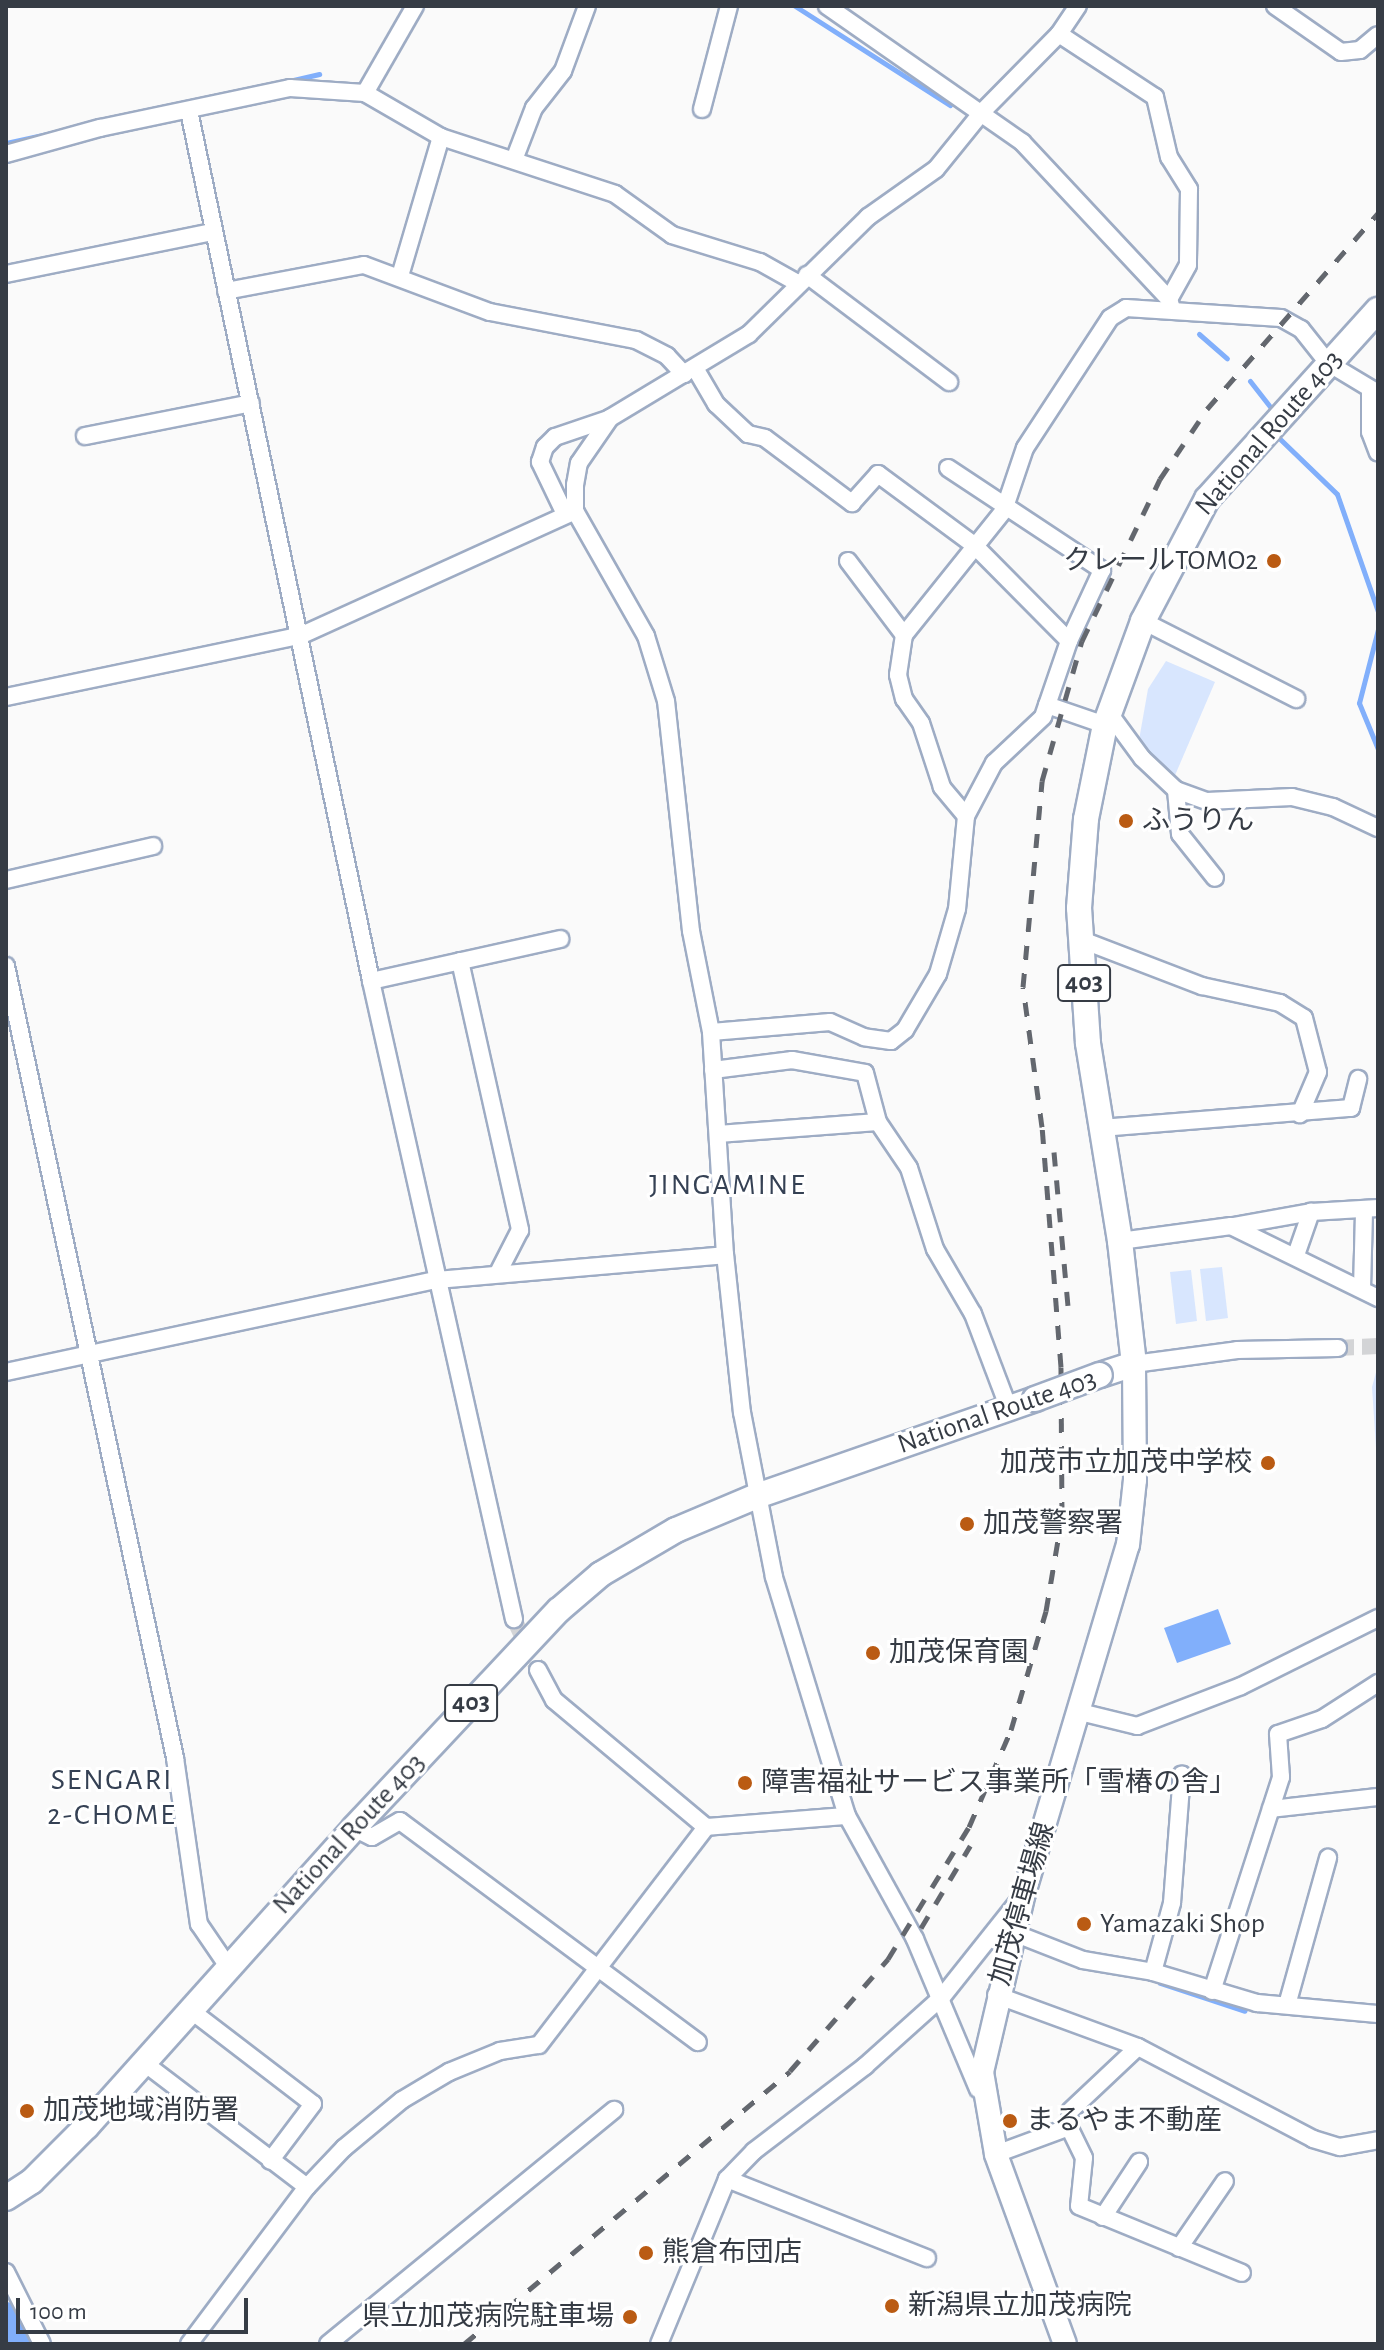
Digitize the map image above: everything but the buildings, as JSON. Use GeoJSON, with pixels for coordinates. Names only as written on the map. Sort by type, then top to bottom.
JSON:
{"type":"FeatureCollection","features":[{"type":"Feature","properties":{"kind":"highway","name":"National Route 403"},"geometry":{"type":"LineString","coordinates":[[6,2198],[76,2137],[227,1965],[354,1828],[559,1610],[601,1574],[676,1530],[757,1496],[1134,1364],[1120,1241],[1101,1128],[1082,940],[1086,819],[1107,719],[1143,621],[1207,499],[1378,310]]}},
{"type":"Feature","properties":{"kind":"main road","name":"加茂停車場線"},"geometry":{"type":"LineString","coordinates":[[1065,2344],[996,2154],[984,2107],[985,2045],[1024,1893],[1128,1545],[1135,1480],[1134,1364]]}},
{"type":"Feature","properties":{"kind":"street"},"geometry":{"type":"LineString","coordinates":[[365,93],[415,6]]}},
{"type":"Feature","properties":{"kind":"street"},"geometry":{"type":"LineString","coordinates":[[514,160],[534,108],[563,71],[587,6]]}},
{"type":"Feature","properties":{"kind":"street"},"geometry":{"type":"LineString","coordinates":[[702,109],[729,6]]}},
{"type":"Feature","properties":{"kind":"street"},"geometry":{"type":"LineString","coordinates":[[827,6],[983,111],[1022,142],[1171,304]]}},
{"type":"Feature","properties":{"kind":"street"},"geometry":{"type":"LineString","coordinates":[[984,2107],[942,1997],[847,1816],[774,1577],[757,1496],[725,1255],[711,1032],[691,931],[675,751],[660,675],[646,636],[540,462],[545,447],[555,437],[610,418],[749,334],[868,217],[936,169],[983,111],[1059,34],[1078,6]]}},
{"type":"Feature","properties":{"kind":"street"},"geometry":{"type":"LineString","coordinates":[[1275,6],[1341,52],[1360,50],[1378,35]]}},
{"type":"Feature","properties":{"kind":"street"},"geometry":{"type":"LineString","coordinates":[[1059,34],[1155,97],[1169,157],[1189,189],[1188,265],[1171,304]]}},
{"type":"Feature","properties":{"kind":"street"},"geometry":{"type":"LineString","coordinates":[[6,154],[290,88],[365,93],[441,137],[615,194],[672,235],[760,262],[803,280],[949,382]]}},
{"type":"Feature","properties":{"kind":"street"},"geometry":{"type":"LineString","coordinates":[[189,111],[302,635],[371,981],[514,1619]]}},
{"type":"Feature","properties":{"kind":"street"},"geometry":{"type":"LineString","coordinates":[[400,276],[441,137]]}},
{"type":"Feature","properties":{"kind":"street"},"geometry":{"type":"LineString","coordinates":[[6,274],[213,232]]}},
{"type":"Feature","properties":{"kind":"street"},"geometry":{"type":"LineString","coordinates":[[226,291],[364,265],[490,312],[636,340],[690,371],[716,404],[748,434],[765,438],[852,503],[878,474],[974,545],[1069,641]]}},
{"type":"Feature","properties":{"kind":"street"},"geometry":{"type":"LineString","coordinates":[[966,816],[942,787],[921,723],[904,699],[898,675],[904,635],[1004,510],[1025,448],[1110,318],[1126,308],[1171,304],[1281,318],[1301,329],[1328,363],[1374,392],[1370,432],[1378,453]]}},
{"type":"Feature","properties":{"kind":"street"},"geometry":{"type":"LineString","coordinates":[[85,436],[251,403]]}},
{"type":"Feature","properties":{"kind":"street"},"geometry":{"type":"LineString","coordinates":[[570,513],[579,463],[610,418]]}},
{"type":"Feature","properties":{"kind":"street"},"geometry":{"type":"LineString","coordinates":[[711,1032],[830,1022],[864,1037],[891,1041],[905,1030],[938,974],[953,922],[966,816],[994,763],[1034,729],[1047,705],[1069,641],[1102,570],[1004,510],[948,468]]}},
{"type":"Feature","properties":{"kind":"street"},"geometry":{"type":"LineString","coordinates":[[6,697],[302,635],[570,513]]}},
{"type":"Feature","properties":{"kind":"street"},"geometry":{"type":"LineString","coordinates":[[848,561],[904,635]]}},
{"type":"Feature","properties":{"kind":"street"},"geometry":{"type":"LineString","coordinates":[[1143,621],[1296,699]]}},
{"type":"Feature","properties":{"kind":"street"},"geometry":{"type":"LineString","coordinates":[[1047,705],[1107,719],[1176,790],[1207,801],[1292,797],[1333,807],[1378,828]]}},
{"type":"Feature","properties":{"kind":"street"},"geometry":{"type":"LineString","coordinates":[[1176,790],[1180,834],[1215,878]]}},
{"type":"Feature","properties":{"kind":"street"},"geometry":{"type":"LineString","coordinates":[[6,880],[153,846]]}},
{"type":"Feature","properties":{"kind":"street"},"geometry":{"type":"LineString","coordinates":[[371,981],[560,939]]}},
{"type":"Feature","properties":{"kind":"street"},"geometry":{"type":"LineString","coordinates":[[1082,940],[1202,986],[1280,1003],[1304,1018],[1318,1072],[1300,1114]]}},
{"type":"Feature","properties":{"kind":"street"},"geometry":{"type":"LineString","coordinates":[[460,961],[520,1230],[498,1273]]}},
{"type":"Feature","properties":{"kind":"street"},"geometry":{"type":"LineString","coordinates":[[6,966],[175,1758],[199,1924],[227,1965]]}},
{"type":"Feature","properties":{"kind":"street"},"geometry":{"type":"LineString","coordinates":[[713,1070],[792,1060],[865,1073],[878,1122],[909,1168],[935,1249],[973,1314],[1009,1409]]}},
{"type":"Feature","properties":{"kind":"street"},"geometry":{"type":"LineString","coordinates":[[1101,1128],[1351,1108],[1358,1079]]}},
{"type":"Feature","properties":{"kind":"street"},"geometry":{"type":"LineString","coordinates":[[718,1134],[878,1122]]}},
{"type":"Feature","properties":{"kind":"street"},"geometry":{"type":"LineString","coordinates":[[1120,1241],[1311,1212],[1371,1209],[1362,1289]]}},
{"type":"Feature","properties":{"kind":"street"},"geometry":{"type":"LineString","coordinates":[[1296,1255],[1311,1212]]}},
{"type":"Feature","properties":{"kind":"street"},"geometry":{"type":"LineString","coordinates":[[1231,1226],[1296,1255],[1378,1298]]}},
{"type":"Feature","properties":{"kind":"street"},"geometry":{"type":"LineString","coordinates":[[6,1372],[436,1280],[725,1255]]}},
{"type":"Feature","properties":{"kind":"street"},"geometry":{"type":"LineString","coordinates":[[1134,1364],[1237,1350],[1338,1348]]}},
{"type":"Feature","properties":{"kind":"street"},"geometry":{"type":"LineString","coordinates":[[1080,1712],[1137,1726],[1241,1686],[1378,1618]]}},
{"type":"Feature","properties":{"kind":"street"},"geometry":{"type":"LineString","coordinates":[[538,1670],[554,1700],[706,1827],[847,1816]]}},
{"type":"Feature","properties":{"kind":"street"},"geometry":{"type":"LineString","coordinates":[[1212,1991],[1281,1777],[1278,1734],[1322,1719],[1378,1683]]}},
{"type":"Feature","properties":{"kind":"street"},"geometry":{"type":"LineString","coordinates":[[1153,1972],[1172,1903],[1182,1774]]}},
{"type":"Feature","properties":{"kind":"street"},"geometry":{"type":"LineString","coordinates":[[1271,1809],[1378,1797]]}},
{"type":"Feature","properties":{"kind":"street"},"geometry":{"type":"LineString","coordinates":[[354,1828],[372,1837],[400,1821],[698,2042]]}},
{"type":"Feature","properties":{"kind":"street"},"geometry":{"type":"LineString","coordinates":[[189,2344],[307,2187],[402,2100],[449,2072],[500,2051],[539,2045],[706,1827]]}},
{"type":"Feature","properties":{"kind":"street"},"geometry":{"type":"LineString","coordinates":[[1287,2005],[1328,1858]]}},
{"type":"Feature","properties":{"kind":"street"},"geometry":{"type":"LineString","coordinates":[[659,2344],[727,2179],[754,2151],[865,2066],[942,1997],[1024,1893]]}},
{"type":"Feature","properties":{"kind":"street"},"geometry":{"type":"LineString","coordinates":[[1014,1933],[1083,1960],[1153,1972],[1212,1991],[1287,2005],[1378,2014]]}},
{"type":"Feature","properties":{"kind":"street"},"geometry":{"type":"LineString","coordinates":[[996,1995],[1138,2047],[1313,2139],[1340,2147],[1378,2140]]}},
{"type":"Feature","properties":{"kind":"street"},"geometry":{"type":"LineString","coordinates":[[189,2009],[313,2104],[270,2161]]}},
{"type":"Feature","properties":{"kind":"street"},"geometry":{"type":"LineString","coordinates":[[1070,2111],[1138,2047]]}},
{"type":"Feature","properties":{"kind":"street"},"geometry":{"type":"LineString","coordinates":[[143,2062],[307,2187]]}},
{"type":"Feature","properties":{"kind":"street"},"geometry":{"type":"LineString","coordinates":[[328,2344],[614,2110]]}},
{"type":"Feature","properties":{"kind":"street"},"geometry":{"type":"LineString","coordinates":[[996,2154],[1072,2129],[1086,2173],[1079,2206],[1242,2273]]}},
{"type":"Feature","properties":{"kind":"street"},"geometry":{"type":"LineString","coordinates":[[1103,2217],[1139,2162]]}},
{"type":"Feature","properties":{"kind":"street"},"geometry":{"type":"LineString","coordinates":[[727,2179],[927,2258]]}},
{"type":"Feature","properties":{"kind":"street"},"geometry":{"type":"LineString","coordinates":[[1179,2248],[1225,2181]]}},
{"type":"Feature","properties":{"kind":"street"},"geometry":{"type":"LineString","coordinates":[[6,2272],[42,2344]]}},
{"type":"Feature","properties":{"kind":"shaded area"},"geometry":{"type":"Polygon","coordinates":[[[1166,661],[1215,682],[1173,780],[1139,740],[1148,689],[1166,661]]]}},
{"type":"Feature","properties":{"kind":"shaded area"},"geometry":{"type":"Polygon","coordinates":[[[1222,1267],[1228,1318],[1206,1321],[1200,1269],[1222,1267]]]}},
{"type":"Feature","properties":{"kind":"shaded area"},"geometry":{"type":"Polygon","coordinates":[[[1191,1270],[1197,1321],[1176,1324],[1170,1272],[1191,1270]]]}},
{"type":"Feature","properties":{"kind":"shaded area"},"geometry":{"type":"Polygon","coordinates":[[[1378,1365],[1378,1478],[1372,1387],[1378,1365]]]}},
{"type":"Feature","properties":{"kind":"water"},"geometry":{"type":"Polygon","coordinates":[[[1218,1609],[1231,1644],[1177,1663],[1164,1628],[1218,1609]]]}},
{"type":"Feature","properties":{"kind":"waterway"},"geometry":{"type":"LineString","coordinates":[[795,6],[950,105]]}},
{"type":"Feature","properties":{"kind":"waterway"},"geometry":{"type":"LineString","coordinates":[[289,81],[319,74]]}},
{"type":"Feature","properties":{"kind":"waterway"},"geometry":{"type":"LineString","coordinates":[[6,143],[60,131]]}},
{"type":"Feature","properties":{"kind":"waterway"},"geometry":{"type":"LineString","coordinates":[[1199,334],[1227,358]]}},
{"type":"Feature","properties":{"kind":"waterway"},"geometry":{"type":"LineString","coordinates":[[1250,381],[1270,407]]}},
{"type":"Feature","properties":{"kind":"waterway"},"geometry":{"type":"LineString","coordinates":[[1280,439],[1337,494],[1378,612]]}},
{"type":"Feature","properties":{"kind":"waterway"},"geometry":{"type":"LineString","coordinates":[[1378,629],[1359,703],[1378,749]]}},
{"type":"Feature","properties":{"kind":"waterway"},"geometry":{"type":"LineString","coordinates":[[1160,1983],[1245,2011]]}},
{"type":"Feature","properties":{"kind":"waterway"},"geometry":{"type":"LineString","coordinates":[[6,2316],[19,2344]]}},
{"type":"Feature","properties":{"kind":"tunnel"},"geometry":{"type":"LineString","coordinates":[[1338,1348],[1378,1346]]}},
{"type":"Feature","properties":{"kind":"tunnel"},"geometry":{"type":"LineString","coordinates":[[514,1619],[538,1670]]}},
{"type":"Feature","properties":{"kind":"railway"},"geometry":{"type":"LineString","coordinates":[[464,2344],[790,2071],[888,1959],[969,1827],[1011,1730],[1046,1611],[1062,1516],[1061,1367],[1042,1127],[1023,987],[1042,781],[1082,641],[1160,479],[1207,409],[1378,213]]}},
{"type":"Feature","properties":{"kind":"railway"},"geometry":{"type":"LineString","coordinates":[[1054,1152],[1068,1307]]}},
{"type":"Feature","properties":{"kind":"railway"},"geometry":{"type":"LineString","coordinates":[[921,1928],[970,1846]]}},
{"type":"Feature","properties":{"kind":"place","name":"クレールTOMO2"},"geometry":{"type":"Point","coordinates":[1274,561]}},
{"type":"Feature","properties":{"kind":"place","name":"ふうりん"},"geometry":{"type":"Point","coordinates":[1126,821]}},
{"type":"Feature","properties":{"kind":"place","name":"加茂市立加茂中学校"},"geometry":{"type":"Point","coordinates":[1268,1463]}},
{"type":"Feature","properties":{"kind":"place","name":"加茂警察署"},"geometry":{"type":"Point","coordinates":[967,1524]}},
{"type":"Feature","properties":{"kind":"place","name":"加茂保育園"},"geometry":{"type":"Point","coordinates":[873,1653]}},
{"type":"Feature","properties":{"kind":"place","name":"障害福祉サービス事業所「雪椿の舎」"},"geometry":{"type":"Point","coordinates":[745,1783]}},
{"type":"Feature","properties":{"kind":"place","name":"Yamazaki Shop"},"geometry":{"type":"Point","coordinates":[1084,1924]}},
{"type":"Feature","properties":{"kind":"place","name":"加茂地域消防署"},"geometry":{"type":"Point","coordinates":[27,2111]}},
{"type":"Feature","properties":{"kind":"place","name":"まるやま不動産"},"geometry":{"type":"Point","coordinates":[1010,2121]}},
{"type":"Feature","properties":{"kind":"place","name":"熊倉布団店"},"geometry":{"type":"Point","coordinates":[646,2253]}},
{"type":"Feature","properties":{"kind":"place","name":"新潟県立加茂病院"},"geometry":{"type":"Point","coordinates":[892,2306]}},
{"type":"Feature","properties":{"kind":"place","name":"県立加茂病院駐車場"},"geometry":{"type":"Point","coordinates":[630,2317]}},
{"type":"Feature","properties":{"kind":"district","name":"JINGAMINE"},"geometry":{"type":"Point","coordinates":[728,1185]}},
{"type":"Feature","properties":{"kind":"district","name":"SENGARI 2-CHOME"},"geometry":{"type":"Point","coordinates":[112,1797]}}]}
